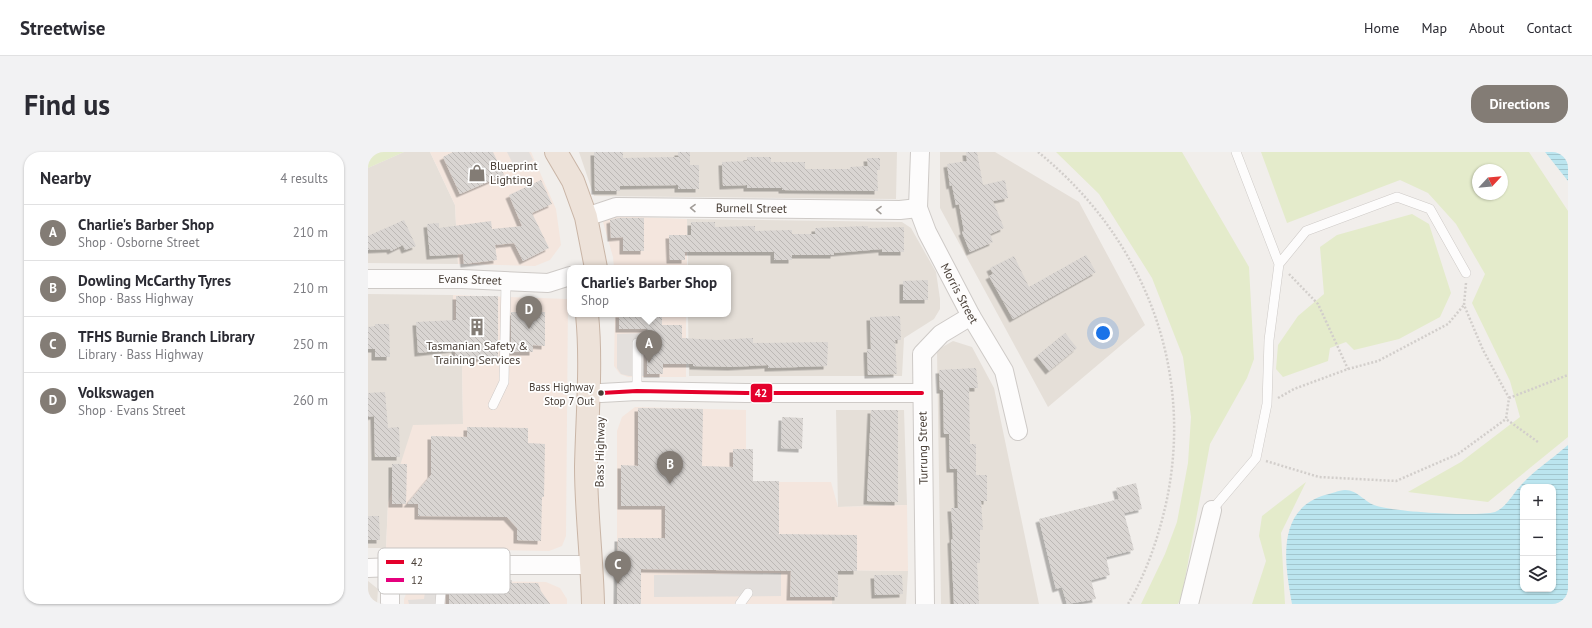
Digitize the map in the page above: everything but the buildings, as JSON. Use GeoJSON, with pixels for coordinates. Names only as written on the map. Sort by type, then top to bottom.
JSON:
{"type":"FeatureCollection","features":[{"type":"Feature","properties":{"kind":"highway"},"geometry":{"type":"LineString","coordinates":[[556,152],[573,181],[586,217],[595,265]]}},
{"type":"Feature","properties":{"kind":"highway"},"geometry":{"type":"LineString","coordinates":[[556,152],[562,184],[576,232],[582,265]]}},
{"type":"Feature","properties":{"kind":"highway","name":"Bass Highway"},"geometry":{"type":"LineString","coordinates":[[587,317],[588,396],[586,468],[593,604]]}},
{"type":"Feature","properties":{"kind":"highway","name":"Bass Highway"},"geometry":{"type":"LineString","coordinates":[[592,565],[599,496],[601,393],[598,317]]}},
{"type":"Feature","properties":{"kind":"street","name":"Morris Street"},"geometry":{"type":"LineString","coordinates":[[920,152],[918,208],[927,232],[971,316],[1004,370],[1018,430]]}},
{"type":"Feature","properties":{"kind":"street","name":"Burnell Street"},"geometry":{"type":"LineString","coordinates":[[586,217],[616,207],[900,210],[918,208]]}},
{"type":"Feature","properties":{"kind":"street","name":"Evans Street"},"geometry":{"type":"LineString","coordinates":[[368,279],[462,279],[548,283],[567,277]]}},
{"type":"Feature","properties":{"kind":"street","name":"Turrung Street"},"geometry":{"type":"LineString","coordinates":[[925,604],[922,354],[941,334],[971,316]]}},
{"type":"Feature","properties":{"kind":"street"},"geometry":{"type":"LineString","coordinates":[[601,393],[637,391],[746,394],[922,393]]}},
{"type":"Feature","properties":{"kind":"street"},"geometry":{"type":"LineString","coordinates":[[1189,604],[1212,510]]}},
{"type":"Feature","properties":{"kind":"street"},"geometry":{"type":"LineString","coordinates":[[510,565],[592,565]]}},
{"type":"Feature","properties":{"kind":"street"},"geometry":{"type":"LineString","coordinates":[[368,568],[378,568]]}},
{"type":"Feature","properties":{"kind":"lane"},"geometry":{"type":"LineString","coordinates":[[1212,510],[1256,458],[1267,404],[1269,340],[1279,264],[1236,152]]}},
{"type":"Feature","properties":{"kind":"lane"},"geometry":{"type":"LineString","coordinates":[[1279,264],[1306,231],[1397,197],[1430,209],[1466,272]]}},
{"type":"Feature","properties":{"kind":"lane"},"geometry":{"type":"LineString","coordinates":[[493,405],[504,382],[506,282]]}},
{"type":"Feature","properties":{"kind":"lane"},"geometry":{"type":"LineString","coordinates":[[637,343],[637,391]]}},
{"type":"Feature","properties":{"kind":"lane"},"geometry":{"type":"LineString","coordinates":[[740,604],[748,593]]}},
{"type":"Feature","properties":{"kind":"lane"},"geometry":{"type":"LineString","coordinates":[[440,604],[441,594]]}},
{"type":"Feature","properties":{"kind":"path"},"geometry":{"type":"LineString","coordinates":[[1038,152],[1074,186],[1104,220],[1126,253],[1147,293],[1157,319],[1166,352],[1175,425],[1171,479],[1154,547],[1143,575],[1128,604]]}},
{"type":"Feature","properties":{"kind":"path"},"geometry":{"type":"LineString","coordinates":[[1279,264],[1318,304],[1348,369]]}},
{"type":"Feature","properties":{"kind":"path"},"geometry":{"type":"LineString","coordinates":[[1256,458],[1320,477],[1396,481],[1458,454],[1506,419],[1509,398],[1483,350],[1464,305],[1466,272]]}},
{"type":"Feature","properties":{"kind":"path"},"geometry":{"type":"LineString","coordinates":[[1267,404],[1294,390],[1348,369],[1378,361],[1448,324],[1464,305]]}},
{"type":"Feature","properties":{"kind":"path"},"geometry":{"type":"LineString","coordinates":[[1509,398],[1568,375]]}},
{"type":"Feature","properties":{"kind":"path"},"geometry":{"type":"LineString","coordinates":[[1506,419],[1538,442]]}},
{"type":"Feature","properties":{"kind":"shaded area"},"geometry":{"type":"Polygon","coordinates":[[[404,152],[430,152],[455,205],[458,264],[368,263],[368,168],[404,152]]]}},
{"type":"Feature","properties":{"kind":"shaded area"},"geometry":{"type":"Polygon","coordinates":[[[430,152],[531,152],[556,209],[561,245],[550,260],[535,266],[458,264],[455,205],[430,152]]]}},
{"type":"Feature","properties":{"kind":"shaded area"},"geometry":{"type":"Polygon","coordinates":[[[507,152],[529,152],[533,160],[515,168],[507,152]]]}},
{"type":"Feature","properties":{"kind":"shaded area"},"geometry":{"type":"Polygon","coordinates":[[[579,152],[897,152],[896,199],[594,196],[579,152]]]}},
{"type":"Feature","properties":{"kind":"shaded area"},"geometry":{"type":"Polygon","coordinates":[[[940,152],[995,152],[1079,202],[1145,325],[1048,407],[940,208],[940,152]]]}},
{"type":"Feature","properties":{"kind":"shaded area"},"geometry":{"type":"Polygon","coordinates":[[[610,216],[687,219],[687,265],[614,265],[613,257],[603,222],[610,216]]]}},
{"type":"Feature","properties":{"kind":"shaded area"},"geometry":{"type":"Polygon","coordinates":[[[687,219],[902,222],[911,228],[936,272],[940,309],[934,319],[904,338],[902,376],[689,376],[688,317],[731,317],[731,265],[688,265],[687,219]]]}},
{"type":"Feature","properties":{"kind":"shaded area"},"geometry":{"type":"Polygon","coordinates":[[[368,294],[453,295],[454,360],[462,362],[463,424],[388,503],[386,548],[368,548],[368,294]]]}},
{"type":"Feature","properties":{"kind":"shaded area"},"geometry":{"type":"Polygon","coordinates":[[[453,295],[567,299],[566,536],[562,546],[549,551],[510,550],[510,548],[386,548],[388,503],[413,425],[463,424],[462,362],[454,360],[453,295]]]}},
{"type":"Feature","properties":{"kind":"shaded area"},"geometry":{"type":"Polygon","coordinates":[[[615,317],[686,317],[686,377],[628,377],[620,374],[614,366],[615,317]]]}},
{"type":"Feature","properties":{"kind":"shaded area"},"geometry":{"type":"Polygon","coordinates":[[[643,333],[644,376],[629,376],[621,374],[617,368],[617,334],[643,333]]]}},
{"type":"Feature","properties":{"kind":"shaded area"},"geometry":{"type":"Polygon","coordinates":[[[953,341],[972,347],[994,388],[1039,604],[941,604],[937,350],[953,341]]]}},
{"type":"Feature","properties":{"kind":"shaded area"},"geometry":{"type":"Polygon","coordinates":[[[635,407],[746,410],[746,482],[831,482],[838,507],[907,505],[908,571],[832,570],[832,604],[617,604],[617,431],[622,417],[635,407]]]}},
{"type":"Feature","properties":{"kind":"shaded area"},"geometry":{"type":"Polygon","coordinates":[[[836,410],[904,410],[907,505],[838,507],[836,410]]]}},
{"type":"Feature","properties":{"kind":"shaded area"},"geometry":{"type":"Polygon","coordinates":[[[832,570],[908,571],[906,604],[832,604],[832,570]]]}},
{"type":"Feature","properties":{"kind":"shaded area"},"geometry":{"type":"Polygon","coordinates":[[[781,573],[781,596],[654,597],[654,575],[781,573]]]}},
{"type":"Feature","properties":{"kind":"shaded area"},"geometry":{"type":"Polygon","coordinates":[[[368,581],[378,589],[377,604],[368,604],[368,581]]]}},
{"type":"Feature","properties":{"kind":"shaded area"},"geometry":{"type":"Polygon","coordinates":[[[510,581],[546,582],[560,588],[567,599],[567,604],[404,604],[406,594],[510,594],[510,581]]]}},
{"type":"Feature","properties":{"kind":"shaded area"},"geometry":{"type":"Polygon","coordinates":[[[425,594],[444,594],[445,604],[409,604],[408,600],[424,599],[425,594]]]}},
{"type":"Feature","properties":{"kind":"green space"},"geometry":{"type":"Polygon","coordinates":[[[368,152],[404,152],[368,168],[368,152]]]}},
{"type":"Feature","properties":{"kind":"green space"},"geometry":{"type":"Polygon","coordinates":[[[1056,152],[1182,152],[1249,267],[1254,359],[1247,378],[1210,444],[1182,595],[1178,604],[1141,604],[1165,554],[1177,522],[1188,463],[1191,417],[1183,357],[1152,278],[1099,194],[1056,152]]]}},
{"type":"Feature","properties":{"kind":"green space"},"geometry":{"type":"Polygon","coordinates":[[[1261,152],[1529,152],[1568,211],[1568,437],[1488,502],[1408,492],[1461,462],[1520,417],[1510,381],[1472,303],[1485,274],[1456,224],[1428,193],[1400,180],[1287,223],[1261,152]]]}},
{"type":"Feature","properties":{"kind":"green space"},"geometry":{"type":"Polygon","coordinates":[[[1412,214],[1429,224],[1451,293],[1440,317],[1399,339],[1354,350],[1346,342],[1330,348],[1328,361],[1283,377],[1276,369],[1278,345],[1298,316],[1324,294],[1320,247],[1337,235],[1412,214]]]}},
{"type":"Feature","properties":{"kind":"green space"},"geometry":{"type":"Polygon","coordinates":[[[1306,482],[1281,533],[1285,604],[1252,604],[1266,561],[1259,536],[1262,516],[1306,482]]]}},
{"type":"Feature","properties":{"kind":"water"},"geometry":{"type":"Polygon","coordinates":[[[1545,152],[1568,152],[1568,181],[1545,152]]]}},
{"type":"Feature","properties":{"kind":"water"},"geometry":{"type":"Polygon","coordinates":[[[1568,445],[1568,604],[1292,604],[1286,556],[1287,540],[1291,526],[1298,513],[1309,502],[1325,495],[1345,490],[1358,494],[1377,506],[1387,508],[1418,512],[1472,514],[1495,512],[1499,510],[1520,487],[1520,592],[1556,592],[1556,484],[1523,484],[1538,469],[1568,445]]]}},
{"type":"Feature","properties":{"kind":"transit line","name":"42"},"geometry":{"type":"LineString","coordinates":[[601,393],[637,391],[746,393],[922,393]]}},
{"type":"Feature","properties":{"kind":"place","name":"Blueprint Lighting"},"geometry":{"type":"Point","coordinates":[477,173]}},
{"type":"Feature","properties":{"kind":"place","name":"Tasmanian Safety & Training Services"},"geometry":{"type":"Point","coordinates":[477,327]}},
{"type":"Feature","properties":{"kind":"place","name":"Volkswagen"},"geometry":{"type":"Point","coordinates":[529,329]}},
{"type":"Feature","properties":{"kind":"place","name":"Charlie's Barber Shop"},"geometry":{"type":"Point","coordinates":[649,363]}},
{"type":"Feature","properties":{"kind":"place","name":"Bass Highway Stop 7 Out"},"geometry":{"type":"Point","coordinates":[601,393]}},
{"type":"Feature","properties":{"kind":"place","name":"Dowling McCarthy Tyres"},"geometry":{"type":"Point","coordinates":[670,484]}},
{"type":"Feature","properties":{"kind":"place","name":"TFHS Burnie Branch Library"},"geometry":{"type":"Point","coordinates":[618,584]}}]}
